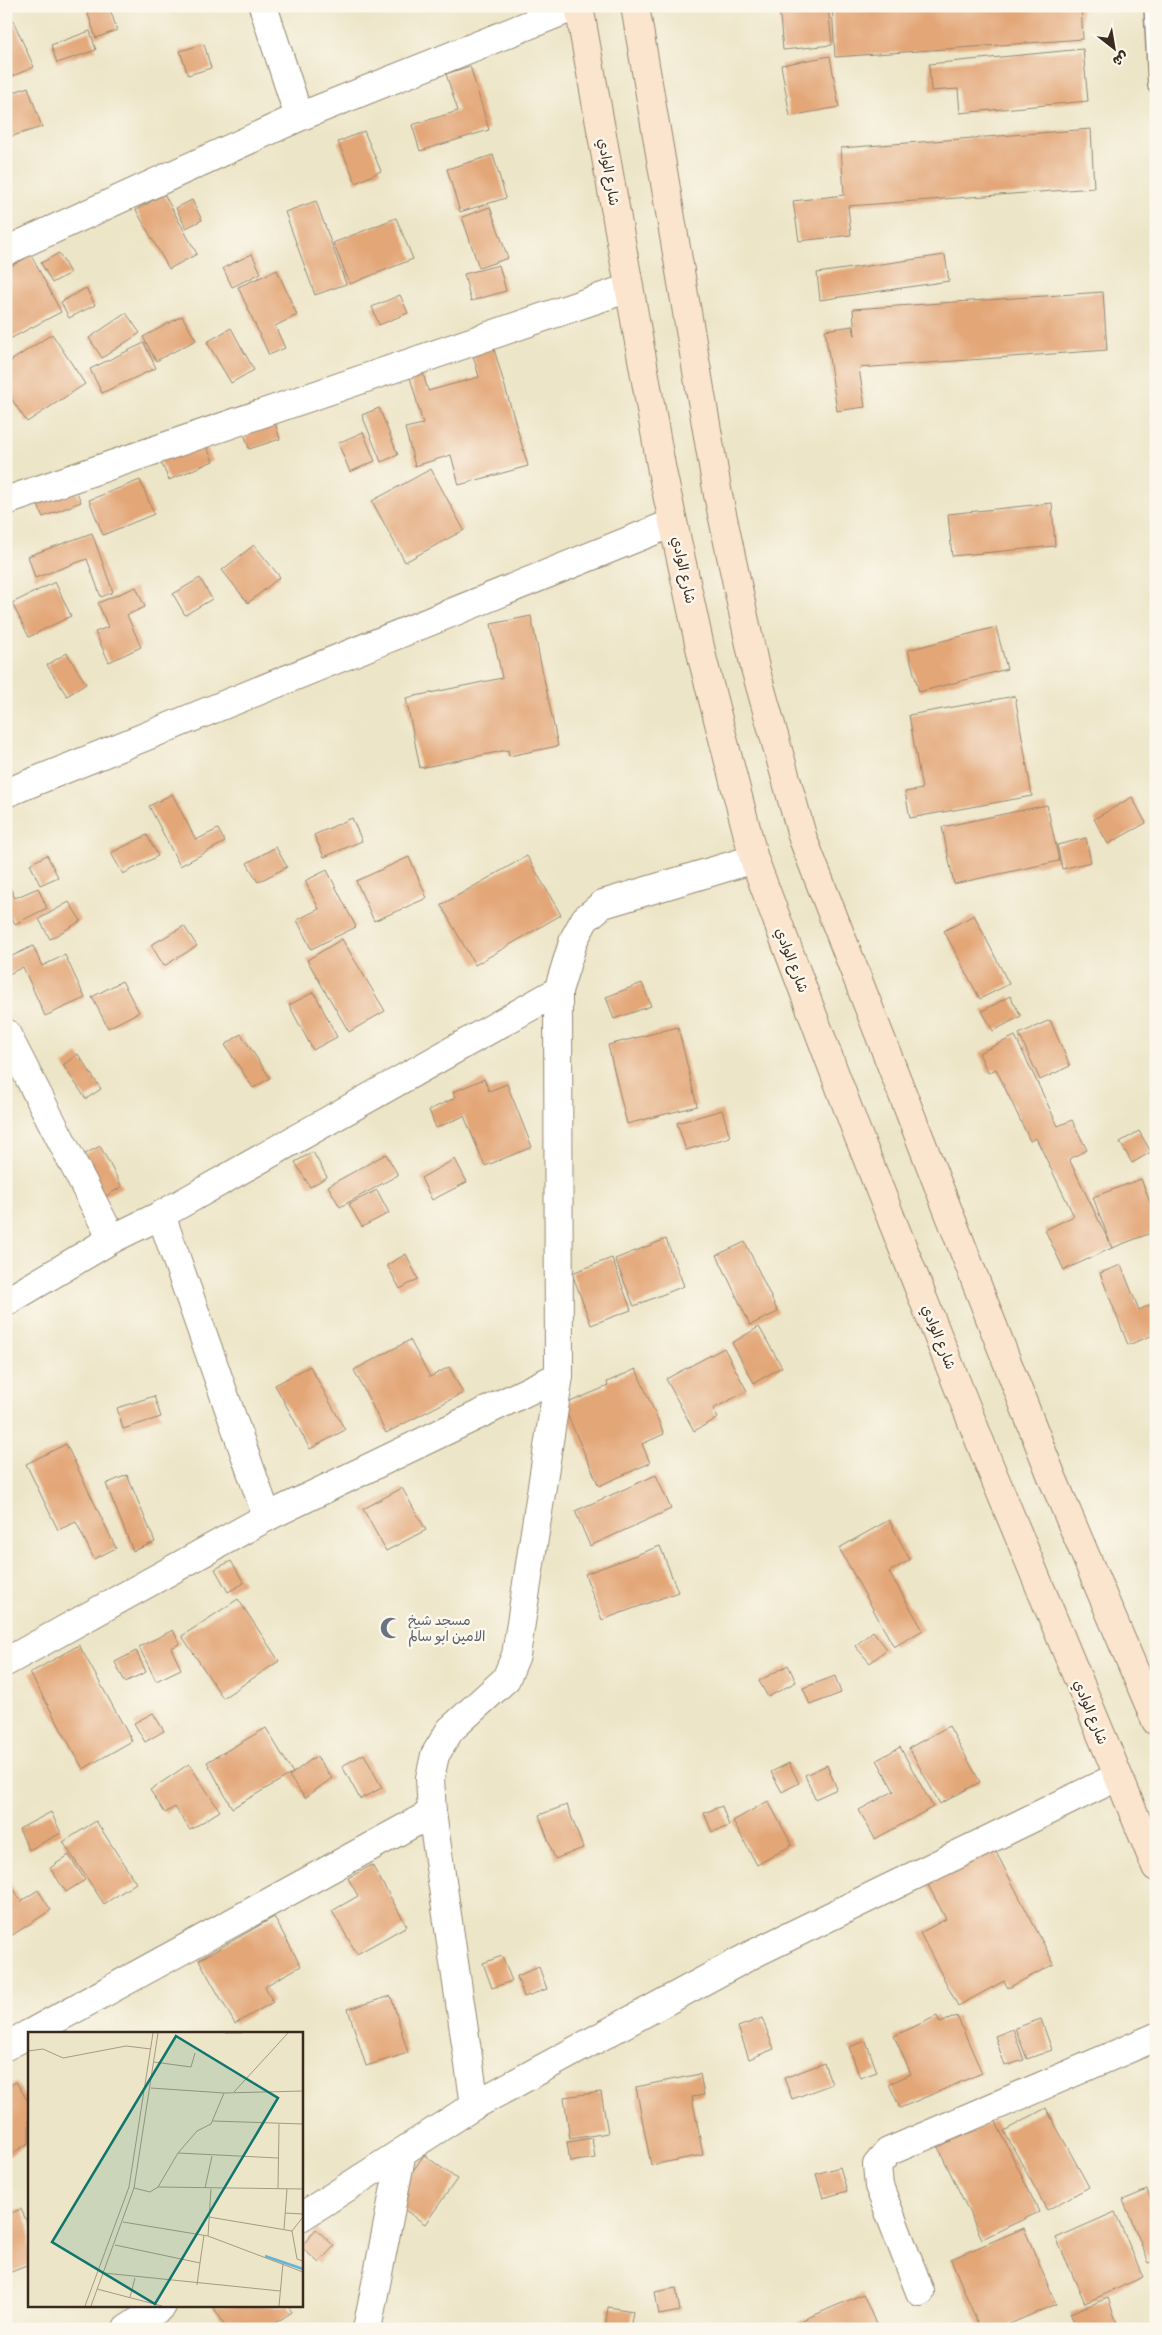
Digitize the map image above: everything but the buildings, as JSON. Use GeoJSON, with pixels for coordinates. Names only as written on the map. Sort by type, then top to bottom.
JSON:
{"type":"FeatureCollection","features":[{"type":"Feature","properties":{"kind":"main road","name":"شارع الوادي"},"geometry":{"type":"LineString","coordinates":[[578,6],[673,522],[703,661],[754,860],[856,1130],[1117,1777],[1156,1868]]}},
{"type":"Feature","properties":{"kind":"main road"},"geometry":{"type":"LineString","coordinates":[[636,6],[718,495],[755,668],[803,839],[1052,1477],[1156,1721]]}},
{"type":"Feature","properties":{"kind":"street"},"geometry":{"type":"LineString","coordinates":[[263,6],[300,116]]}},
{"type":"Feature","properties":{"kind":"street"},"geometry":{"type":"LineString","coordinates":[[6,251],[300,116],[578,6]]}},
{"type":"Feature","properties":{"kind":"street"},"geometry":{"type":"LineString","coordinates":[[6,501],[629,288]]}},
{"type":"Feature","properties":{"kind":"street"},"geometry":{"type":"LineString","coordinates":[[6,792],[673,522]]}},
{"type":"Feature","properties":{"kind":"street"},"geometry":{"type":"LineString","coordinates":[[475,2105],[432,1813],[430,1778],[435,1755],[450,1730],[506,1679],[516,1654],[559,1376],[558,991],[574,939],[585,919],[603,904],[754,860]]}},
{"type":"Feature","properties":{"kind":"street"},"geometry":{"type":"LineString","coordinates":[[6,1302],[112,1239],[160,1215],[558,991]]}},
{"type":"Feature","properties":{"kind":"street"},"geometry":{"type":"LineString","coordinates":[[6,1033],[112,1239]]}},
{"type":"Feature","properties":{"kind":"street"},"geometry":{"type":"LineString","coordinates":[[160,1215],[267,1517]]}},
{"type":"Feature","properties":{"kind":"street"},"geometry":{"type":"LineString","coordinates":[[6,1662],[267,1517],[559,1376]]}},
{"type":"Feature","properties":{"kind":"street"},"geometry":{"type":"LineString","coordinates":[[302,2216],[475,2105],[753,1954],[1117,1777]]}},
{"type":"Feature","properties":{"kind":"street"},"geometry":{"type":"LineString","coordinates":[[33,2032],[432,1813]]}},
{"type":"Feature","properties":{"kind":"street"},"geometry":{"type":"LineString","coordinates":[[6,2046],[28,2035]]}},
{"type":"Feature","properties":{"kind":"street"},"geometry":{"type":"LineString","coordinates":[[920,2292],[879,2186],[877,2165],[888,2152],[1156,2037]]}},
{"type":"Feature","properties":{"kind":"street"},"geometry":{"type":"LineString","coordinates":[[367,2329],[402,2152]]}},
{"type":"Feature","properties":{"kind":"street"},"geometry":{"type":"LineString","coordinates":[[126,2329],[159,2308]]}},
{"type":"Feature","properties":{"kind":"lane"},"geometry":{"type":"LineString","coordinates":[[1152,6],[1156,86]]}},
{"type":"Feature","properties":{"kind":"place","name":"مسجد شيخ الامين ابو سالم"},"geometry":{"type":"Point","coordinates":[391,1628]}}]}
